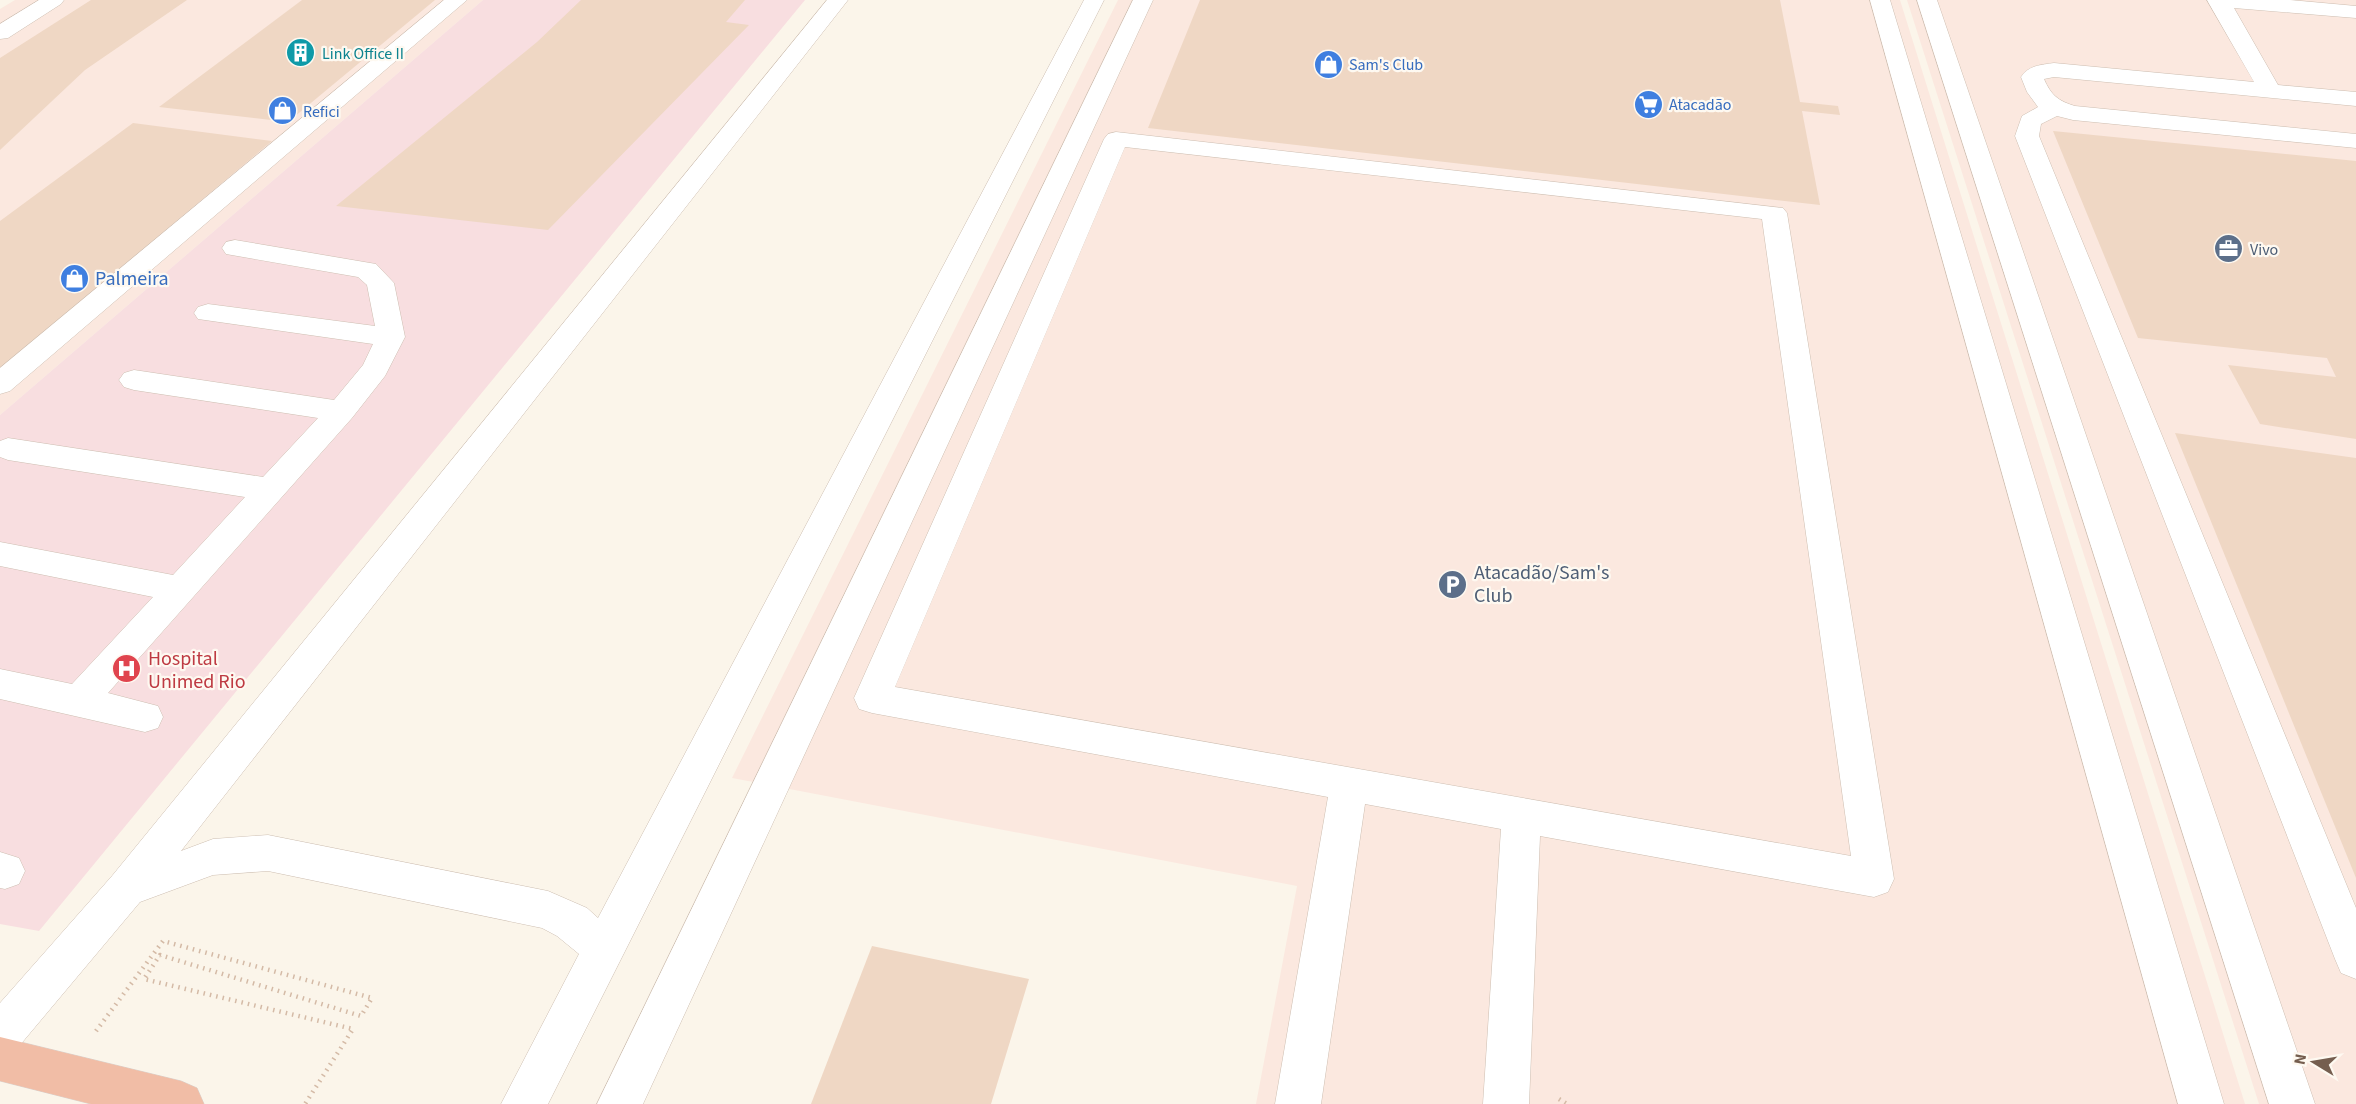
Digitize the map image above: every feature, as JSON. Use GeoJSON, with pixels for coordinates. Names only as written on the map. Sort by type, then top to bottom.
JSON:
{"type":"FeatureCollection","features":[{"type":"Feature","properties":{"kind":"highway"},"geometry":{"type":"LineString","coordinates":[[0,1059],[181,1104]]}},
{"type":"Feature","properties":{"kind":"lane"},"geometry":{"type":"LineString","coordinates":[[0,33],[54,0]]}},
{"type":"Feature","properties":{"kind":"lane"},"geometry":{"type":"LineString","coordinates":[[0,384],[457,0]]}},
{"type":"Feature","properties":{"kind":"lane"},"geometry":{"type":"LineString","coordinates":[[0,1036],[126,889],[838,0]]}},
{"type":"Feature","properties":{"kind":"lane"},"geometry":{"type":"LineString","coordinates":[[524,1104],[1094,0]]}},
{"type":"Feature","properties":{"kind":"lane"},"geometry":{"type":"LineString","coordinates":[[620,1104],[1143,0]]}},
{"type":"Feature","properties":{"kind":"lane"},"geometry":{"type":"LineString","coordinates":[[1880,0],[2201,1104]]}},
{"type":"Feature","properties":{"kind":"lane"},"geometry":{"type":"LineString","coordinates":[[1927,0],[2292,1104]]}},
{"type":"Feature","properties":{"kind":"lane"},"geometry":{"type":"LineString","coordinates":[[2218,0],[2356,12]]}},
{"type":"Feature","properties":{"kind":"lane"},"geometry":{"type":"LineString","coordinates":[[2218,0],[2270,90]]}},
{"type":"Feature","properties":{"kind":"lane"},"geometry":{"type":"LineString","coordinates":[[2356,99],[2054,70],[2039,72],[2032,77],[2040,98],[2053,108],[2073,114],[2356,141]]}},
{"type":"Feature","properties":{"kind":"lane"},"geometry":{"type":"LineString","coordinates":[[2053,108],[2030,121],[2027,136],[2356,959]]}},
{"type":"Feature","properties":{"kind":"lane"},"geometry":{"type":"LineString","coordinates":[[1116,139],[1774,213],[1874,879],[1521,815],[872,698],[1116,139]]}},
{"type":"Feature","properties":{"kind":"lane"},"geometry":{"type":"LineString","coordinates":[[79,701],[341,411],[375,369],[391,337],[380,283],[367,270],[235,248]]}},
{"type":"Feature","properties":{"kind":"lane"},"geometry":{"type":"LineString","coordinates":[[208,313],[391,337]]}},
{"type":"Feature","properties":{"kind":"lane"},"geometry":{"type":"LineString","coordinates":[[134,380],[341,411]]}},
{"type":"Feature","properties":{"kind":"lane"},"geometry":{"type":"LineString","coordinates":[[8,449],[270,489]]}},
{"type":"Feature","properties":{"kind":"lane"},"geometry":{"type":"LineString","coordinates":[[0,554],[180,589]]}},
{"type":"Feature","properties":{"kind":"lane"},"geometry":{"type":"LineString","coordinates":[[0,684],[145,717]]}},
{"type":"Feature","properties":{"kind":"lane"},"geometry":{"type":"LineString","coordinates":[[1298,1104],[1349,784]]}},
{"type":"Feature","properties":{"kind":"lane"},"geometry":{"type":"LineString","coordinates":[[1506,1104],[1521,815]]}},
{"type":"Feature","properties":{"kind":"lane"},"geometry":{"type":"LineString","coordinates":[[126,889],[213,857],[268,853],[548,910],[572,922],[604,948]]}},
{"type":"Feature","properties":{"kind":"path"},"geometry":{"type":"LineString","coordinates":[[63,1075],[163,941],[372,999],[361,1016],[160,955],[144,979],[353,1029],[305,1104]]}},
{"type":"Feature","properties":{"kind":"shaded area"},"geometry":{"type":"Polygon","coordinates":[[[15,0],[483,0],[0,415],[0,9],[15,0]]]}},
{"type":"Feature","properties":{"kind":"shaded area","name":"Hospital Unimed Rio"},"geometry":{"type":"Polygon","coordinates":[[[483,0],[805,0],[39,931],[0,924],[0,415],[483,0]]]}},
{"type":"Feature","properties":{"kind":"shaded area","name":"Atacadão/Sam's Club"},"geometry":{"type":"Polygon","coordinates":[[[1118,0],[1900,0],[2245,1104],[1256,1104],[1297,886],[732,778],[1118,0]]]}},
{"type":"Feature","properties":{"kind":"shaded area"},"geometry":{"type":"Polygon","coordinates":[[[1907,0],[2356,0],[2356,1104],[2259,1104],[1907,0]]]}},
{"type":"Feature","properties":{"kind":"building"},"geometry":{"type":"Polygon","coordinates":[[[91,0],[187,0],[85,70],[0,150],[0,58],[91,0]]]}},
{"type":"Feature","properties":{"kind":"building","name":"Link Office II"},"geometry":{"type":"Polygon","coordinates":[[[302,0],[435,0],[288,122],[159,107],[302,0]]]}},
{"type":"Feature","properties":{"kind":"building"},"geometry":{"type":"Polygon","coordinates":[[[581,0],[745,0],[726,22],[749,25],[548,230],[336,206],[537,42],[581,0]]]}},
{"type":"Feature","properties":{"kind":"building"},"geometry":{"type":"Polygon","coordinates":[[[1200,0],[1780,0],[1800,102],[1838,106],[1840,115],[1802,111],[1820,205],[1148,128],[1200,0]]]}},
{"type":"Feature","properties":{"kind":"building"},"geometry":{"type":"Polygon","coordinates":[[[133,123],[272,141],[0,369],[0,221],[133,123]]]}},
{"type":"Feature","properties":{"kind":"building","name":"Vivo"},"geometry":{"type":"Polygon","coordinates":[[[2053,131],[2356,161],[2356,439],[2260,424],[2228,365],[2336,377],[2327,358],[2138,338],[2053,131]]]}},
{"type":"Feature","properties":{"kind":"building"},"geometry":{"type":"Polygon","coordinates":[[[2175,433],[2356,458],[2356,878],[2175,433]]]}},
{"type":"Feature","properties":{"kind":"building"},"geometry":{"type":"Polygon","coordinates":[[[872,946],[1029,979],[991,1104],[811,1104],[872,946]]]}},
{"type":"Feature","properties":{"kind":"place","name":"Link Office II"},"geometry":{"type":"Point","coordinates":[301,53]}},
{"type":"Feature","properties":{"kind":"place","name":"Sam's Club"},"geometry":{"type":"Point","coordinates":[1328,64]}},
{"type":"Feature","properties":{"kind":"place","name":"Atacadão"},"geometry":{"type":"Point","coordinates":[1648,104]}},
{"type":"Feature","properties":{"kind":"place","name":"Refici"},"geometry":{"type":"Point","coordinates":[282,111]}},
{"type":"Feature","properties":{"kind":"place","name":"Vivo"},"geometry":{"type":"Point","coordinates":[2229,249]}},
{"type":"Feature","properties":{"kind":"place","name":"Palmeira"},"geometry":{"type":"Point","coordinates":[74,278]}},
{"type":"Feature","properties":{"kind":"place","name":"Atacadão/Sam's Club"},"geometry":{"type":"Point","coordinates":[1453,584]}},
{"type":"Feature","properties":{"kind":"place","name":"Hospital Unimed Rio"},"geometry":{"type":"Point","coordinates":[127,669]}}]}
